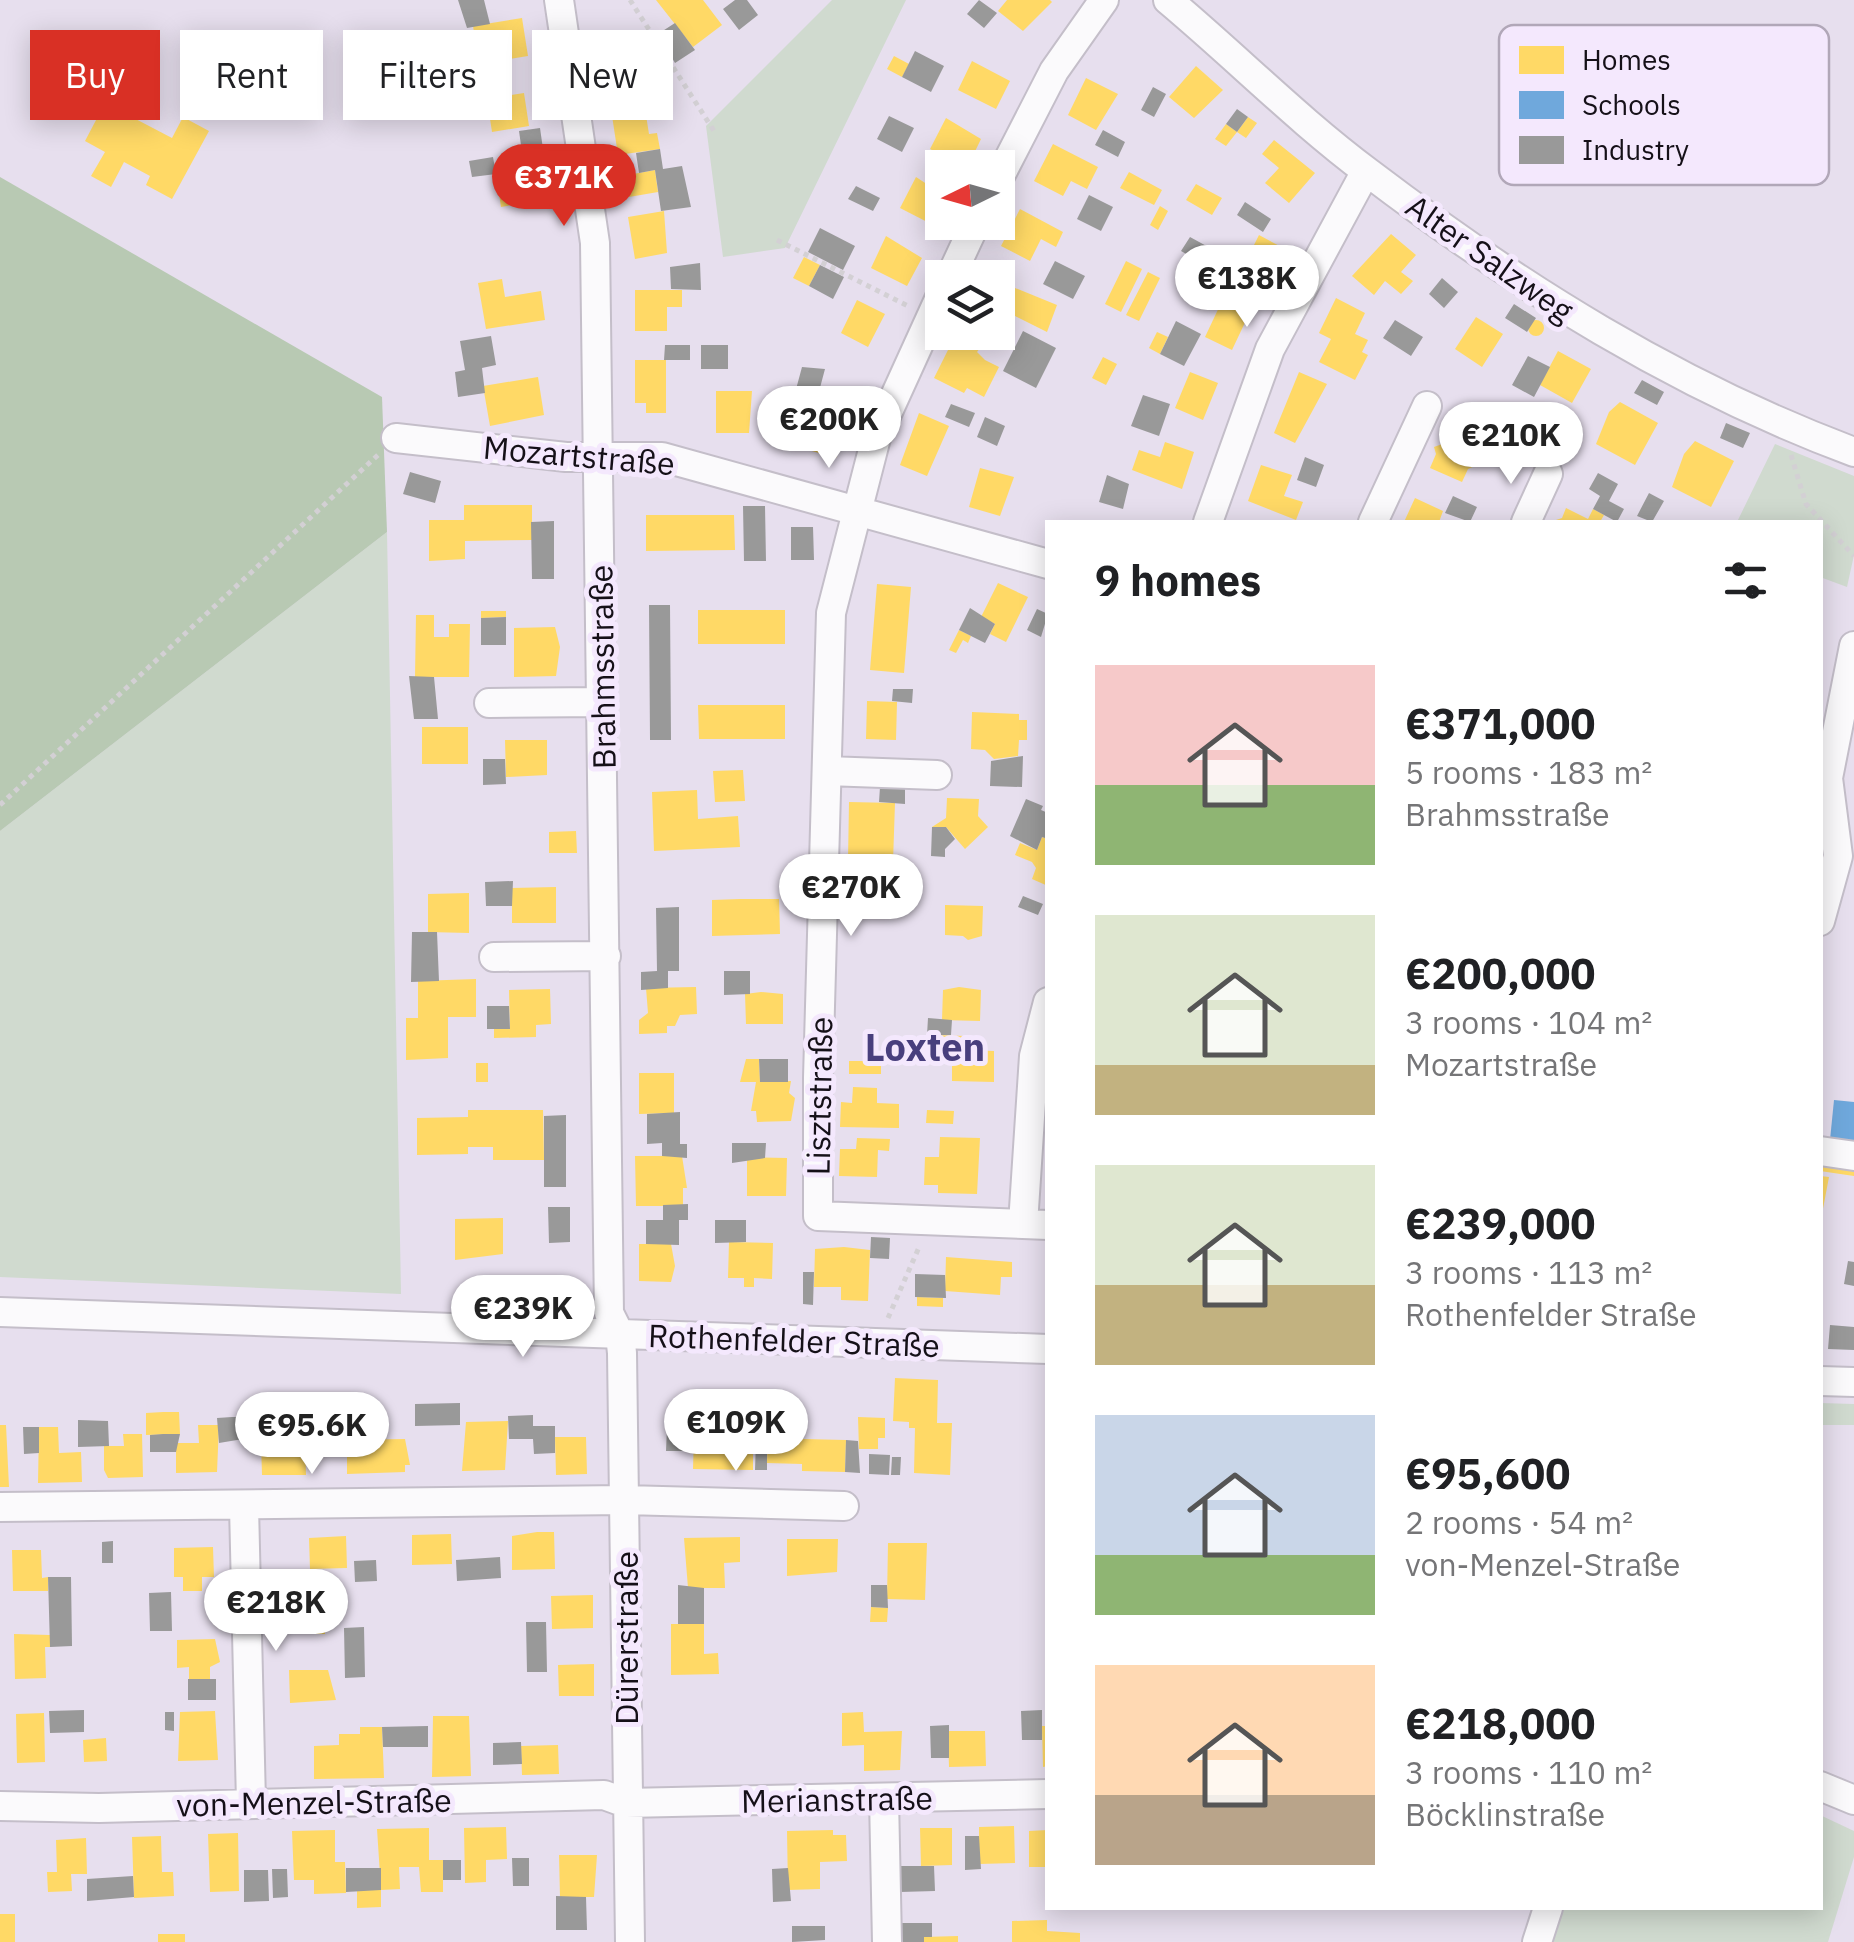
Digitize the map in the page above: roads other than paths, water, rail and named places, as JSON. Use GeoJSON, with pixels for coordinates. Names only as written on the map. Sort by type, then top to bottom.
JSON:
{"type":"FeatureCollection","features":[{"type":"Feature","properties":{"kind":"street","name":"Brahmsstraße"},"geometry":{"type":"LineString","coordinates":[[561,0],[595,243],[609,1312],[620,1335]]}},
{"type":"Feature","properties":{"kind":"street"},"geometry":{"type":"LineString","coordinates":[[1013,150],[1054,71],[1104,0]]}},
{"type":"Feature","properties":{"kind":"street","name":"Alter Salzweg"},"geometry":{"type":"LineString","coordinates":[[1168,0],[1366,172],[1560,308],[1706,390],[1854,452]]}},
{"type":"Feature","properties":{"kind":"street"},"geometry":{"type":"LineString","coordinates":[[1209,520],[1270,348],[1366,172]]}},
{"type":"Feature","properties":{"kind":"street","name":"Lisztstraße"},"geometry":{"type":"LineString","coordinates":[[925,331],[876,438],[831,613],[818,1216],[1035,1225]]}},
{"type":"Feature","properties":{"kind":"street"},"geometry":{"type":"LineString","coordinates":[[1374,520],[1427,406]]}},
{"type":"Feature","properties":{"kind":"street","name":"Mozartstraße"},"geometry":{"type":"LineString","coordinates":[[396,438],[566,457],[662,457],[1045,563]]}},
{"type":"Feature","properties":{"kind":"street"},"geometry":{"type":"LineString","coordinates":[[1527,520],[1548,474]]}},
{"type":"Feature","properties":{"kind":"street"},"geometry":{"type":"LineString","coordinates":[[1823,910],[1838,856],[1824,777],[1854,646]]}},
{"type":"Feature","properties":{"kind":"street"},"geometry":{"type":"LineString","coordinates":[[489,703],[602,702]]}},
{"type":"Feature","properties":{"kind":"street"},"geometry":{"type":"LineString","coordinates":[[827,772],[938,775]]}},
{"type":"Feature","properties":{"kind":"street"},"geometry":{"type":"LineString","coordinates":[[494,957],[606,956]]}},
{"type":"Feature","properties":{"kind":"street"},"geometry":{"type":"LineString","coordinates":[[1035,1225],[1034,1056],[1045,1014]]}},
{"type":"Feature","properties":{"kind":"street"},"geometry":{"type":"LineString","coordinates":[[1823,1151],[1854,1156]]}},
{"type":"Feature","properties":{"kind":"street","name":"Rothenfelder Straße"},"geometry":{"type":"LineString","coordinates":[[0,1312],[1045,1349]]}},
{"type":"Feature","properties":{"kind":"street","name":"Dürerstraße"},"geometry":{"type":"LineString","coordinates":[[620,1335],[630,1942]]}},
{"type":"Feature","properties":{"kind":"street"},"geometry":{"type":"LineString","coordinates":[[1823,1381],[1854,1382]]}},
{"type":"Feature","properties":{"kind":"street"},"geometry":{"type":"LineString","coordinates":[[0,1507],[625,1500],[844,1506]]}},
{"type":"Feature","properties":{"kind":"street"},"geometry":{"type":"LineString","coordinates":[[244,1506],[252,1803]]}},
{"type":"Feature","properties":{"kind":"street"},"geometry":{"type":"LineString","coordinates":[[1823,1787],[1854,1800]]}},
{"type":"Feature","properties":{"kind":"street","name":"Merianstraße"},"geometry":{"type":"LineString","coordinates":[[626,1803],[1045,1794]]}},
{"type":"Feature","properties":{"kind":"street","name":"von-Menzel-Straße"},"geometry":{"type":"LineString","coordinates":[[0,1806],[604,1795],[626,1803]]}},
{"type":"Feature","properties":{"kind":"street"},"geometry":{"type":"LineString","coordinates":[[884,1798],[887,1942]]}},
{"type":"Feature","properties":{"kind":"street"},"geometry":{"type":"LineString","coordinates":[[1537,1942],[1547,1910]]}},
{"type":"Feature","properties":{"kind":"district","name":"Loxten"},"geometry":{"type":"Point","coordinates":[925,1046]}}]}
